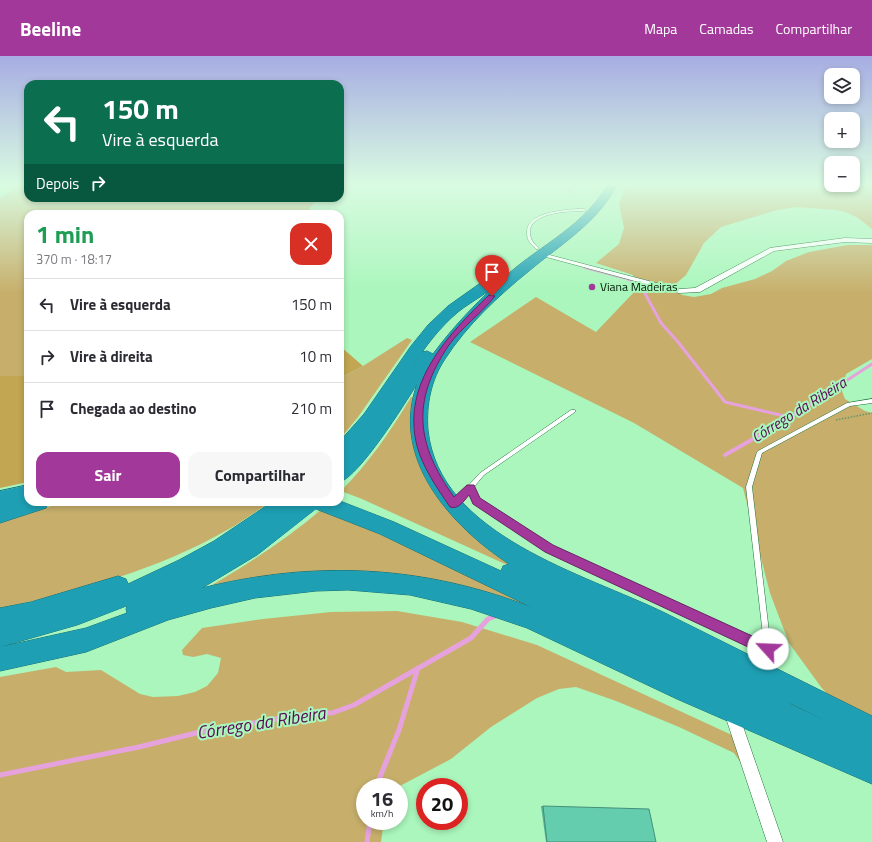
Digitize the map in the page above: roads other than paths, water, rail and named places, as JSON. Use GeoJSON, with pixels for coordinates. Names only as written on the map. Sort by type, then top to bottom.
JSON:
{"type":"FeatureCollection","features":[{"type":"Feature","properties":{"kind":"highway"},"geometry":{"type":"LineString","coordinates":[[574,220],[540,251],[521,271],[485,302],[454,334],[432,368],[422,390],[418,423],[422,446],[437,481],[453,504],[468,521],[486,536],[523,560],[633,610],[872,730]]}},
{"type":"Feature","properties":{"kind":"highway"},"geometry":{"type":"LineString","coordinates":[[344,448],[370,418],[416,349],[433,328],[453,310],[540,251],[581,220]]}},
{"type":"Feature","properties":{"kind":"highway"},"geometry":{"type":"LineString","coordinates":[[344,470],[383,423],[428,353],[444,332],[464,314],[521,271]]}},
{"type":"Feature","properties":{"kind":"highway"},"geometry":{"type":"LineString","coordinates":[[1,509],[24,495]]}},
{"type":"Feature","properties":{"kind":"highway"},"geometry":{"type":"LineString","coordinates":[[344,504],[393,519],[872,739]]}},
{"type":"Feature","properties":{"kind":"highway"},"geometry":{"type":"LineString","coordinates":[[1,509],[24,505]]}},
{"type":"Feature","properties":{"kind":"highway"},"geometry":{"type":"LineString","coordinates":[[344,505],[381,526],[872,756]]}},
{"type":"Feature","properties":{"kind":"highway"},"geometry":{"type":"LineString","coordinates":[[0,635],[69,616],[129,594],[204,558],[282,506]]}},
{"type":"Feature","properties":{"kind":"highway"},"geometry":{"type":"LineString","coordinates":[[0,656],[75,634],[159,599],[234,558],[284,524],[305,506]]}},
{"type":"Feature","properties":{"kind":"highway"},"geometry":{"type":"LineString","coordinates":[[0,620],[49,608],[142,578],[201,553],[264,519]]}},
{"type":"Feature","properties":{"kind":"highway"},"geometry":{"type":"LineString","coordinates":[[0,659],[73,644],[168,610],[224,594],[249,589],[318,580],[380,581],[440,589],[498,605],[557,630],[657,677],[872,770]]}},
{"type":"Feature","properties":{"kind":"street"},"geometry":{"type":"LineString","coordinates":[[540,251],[679,291],[697,290],[772,249],[845,240],[872,241]]}},
{"type":"Feature","properties":{"kind":"street"},"geometry":{"type":"LineString","coordinates":[[729,708],[775,842]]}},
{"type":"Feature","properties":{"kind":"lane"},"geometry":{"type":"LineString","coordinates":[[535,220],[529,228],[529,238],[540,251]]}},
{"type":"Feature","properties":{"kind":"lane"},"geometry":{"type":"LineString","coordinates":[[470,488],[477,501],[549,548],[768,649],[749,487],[760,452],[849,404],[872,401]]}},
{"type":"Feature","properties":{"kind":"lane"},"geometry":{"type":"LineString","coordinates":[[453,504],[482,474],[573,411]]}},
{"type":"Feature","properties":{"kind":"waterway"},"geometry":{"type":"LineString","coordinates":[[585,268],[627,279],[641,287]]}},
{"type":"Feature","properties":{"kind":"waterway"},"geometry":{"type":"LineString","coordinates":[[641,287],[661,323],[678,342],[725,402],[789,417]]}},
{"type":"Feature","properties":{"kind":"waterway","name":"Córrego da Ribeira"},"geometry":{"type":"LineString","coordinates":[[780,424],[872,364]]}},
{"type":"Feature","properties":{"kind":"waterway","name":"Córrego da Ribeira"},"geometry":{"type":"LineString","coordinates":[[725,455],[781,423]]}},
{"type":"Feature","properties":{"kind":"waterway","name":"Córrego da Ribeira"},"geometry":{"type":"LineString","coordinates":[[418,668],[471,638],[488,619],[498,615]]}},
{"type":"Feature","properties":{"kind":"waterway","name":"Córrego da Ribeira"},"geometry":{"type":"LineString","coordinates":[[0,775],[139,747],[200,732],[312,713],[332,713],[354,705],[418,668]]}},
{"type":"Feature","properties":{"kind":"waterway"},"geometry":{"type":"LineString","coordinates":[[380,778],[399,730],[418,668]]}},
{"type":"Feature","properties":{"kind":"waterway"},"geometry":{"type":"LineString","coordinates":[[367,842],[369,830]]}},
{"type":"Feature","properties":{"kind":"place","name":"Viana Madeiras"},"geometry":{"type":"Point","coordinates":[592,287]}}]}
